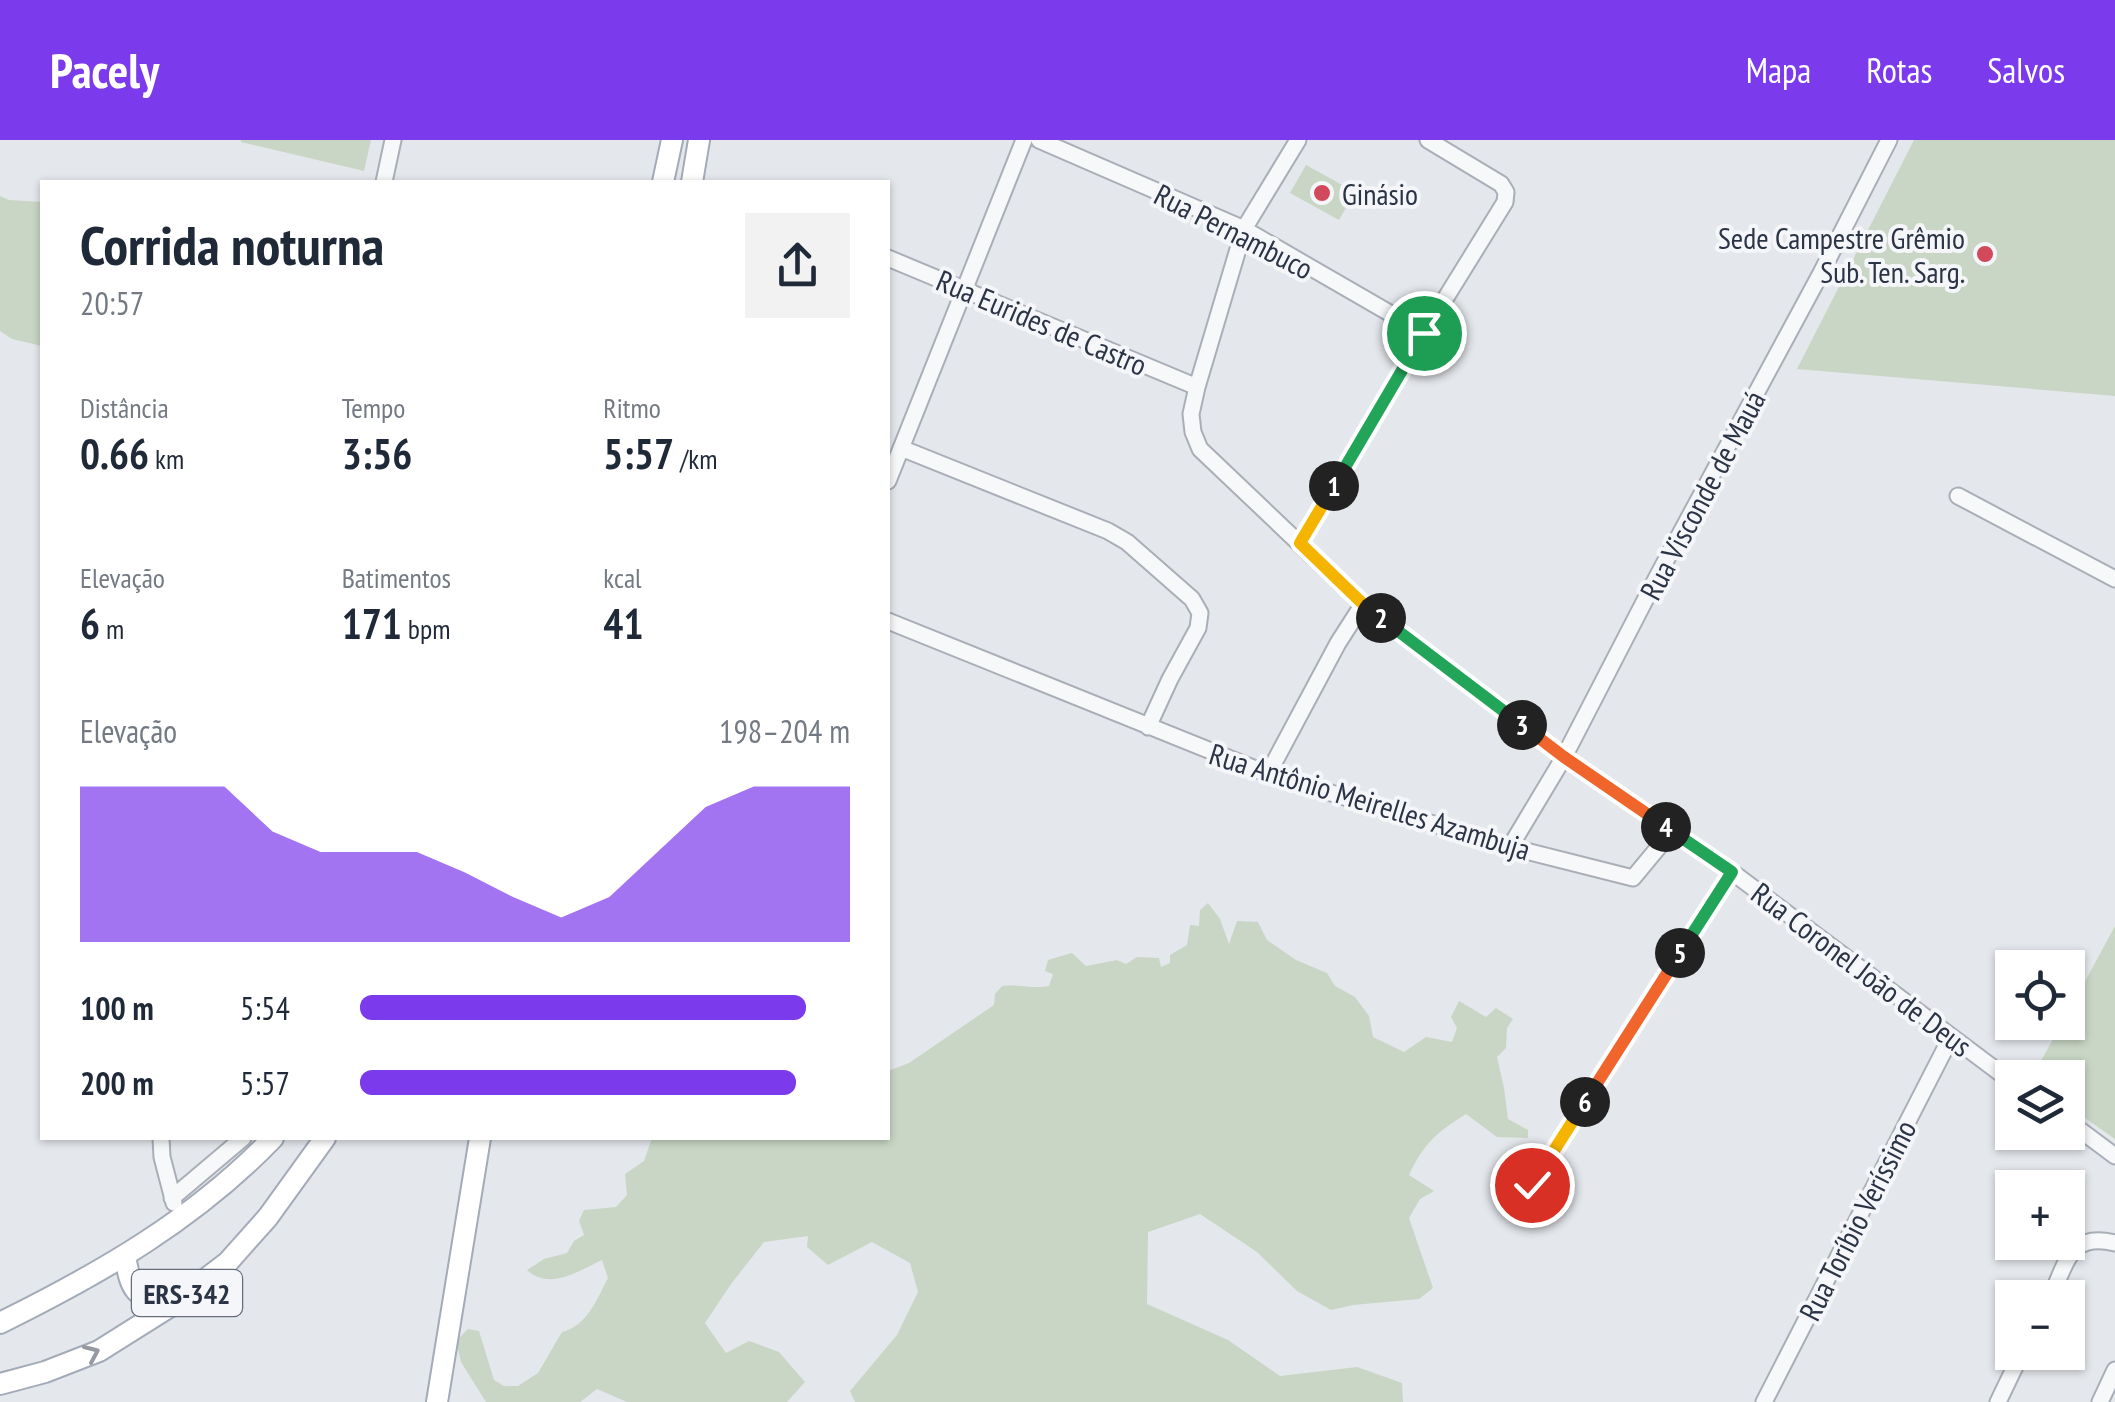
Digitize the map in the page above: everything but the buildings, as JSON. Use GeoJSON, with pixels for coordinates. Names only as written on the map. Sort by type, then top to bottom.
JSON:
{"type":"FeatureCollection","features":[{"type":"Feature","properties":{"kind":"main road"},"geometry":{"type":"LineString","coordinates":[[663,180],[672,140]]}},
{"type":"Feature","properties":{"kind":"main road"},"geometry":{"type":"LineString","coordinates":[[697,180],[698,140]]}},
{"type":"Feature","properties":{"kind":"main road","name":"ERS-342"},"geometry":{"type":"LineString","coordinates":[[0,1323],[66,1291],[179,1221],[271,1140]]}},
{"type":"Feature","properties":{"kind":"main road","name":"ERS-342"},"geometry":{"type":"LineString","coordinates":[[0,1384],[99,1351],[169,1307],[228,1262],[268,1217],[324,1140]]}},
{"type":"Feature","properties":{"kind":"main road"},"geometry":{"type":"LineString","coordinates":[[437,1402],[480,1140]]}},
{"type":"Feature","properties":{"kind":"main road"},"geometry":{"type":"LineString","coordinates":[[125,1256],[134,1292],[169,1307]]}},
{"type":"Feature","properties":{"kind":"street"},"geometry":{"type":"LineString","coordinates":[[384,180],[394,140]]}},
{"type":"Feature","properties":{"kind":"street"},"geometry":{"type":"LineString","coordinates":[[890,476],[1024,140]]}},
{"type":"Feature","properties":{"kind":"street","name":"Rua Pernambuco"},"geometry":{"type":"LineString","coordinates":[[1039,140],[1244,230],[1424,333]]}},
{"type":"Feature","properties":{"kind":"street","name":"Rua Coronel João de Deus"},"geometry":{"type":"LineString","coordinates":[[1298,140],[1244,230],[1191,414],[1192,432],[1200,449],[1363,604],[1564,757],[1732,872],[1995,1069]]}},
{"type":"Feature","properties":{"kind":"street"},"geometry":{"type":"LineString","coordinates":[[1300,543],[1505,202],[1506,192],[1501,184],[1428,140]]}},
{"type":"Feature","properties":{"kind":"street","name":"Rua Visconde de Mauá"},"geometry":{"type":"LineString","coordinates":[[1510,847],[1564,757],[1890,140]]}},
{"type":"Feature","properties":{"kind":"street","name":"Rua Eurides de Castro"},"geometry":{"type":"LineString","coordinates":[[890,259],[1197,386]]}},
{"type":"Feature","properties":{"kind":"street"},"geometry":{"type":"LineString","coordinates":[[901,448],[1108,530],[1192,599],[1200,613],[1198,628],[1148,727]]}},
{"type":"Feature","properties":{"kind":"street"},"geometry":{"type":"LineString","coordinates":[[1958,496],[2114,577]]}},
{"type":"Feature","properties":{"kind":"street"},"geometry":{"type":"LineString","coordinates":[[1268,774],[1363,604]]}},
{"type":"Feature","properties":{"kind":"street","name":"Rua Antônio Meirelles Azambuja"},"geometry":{"type":"LineString","coordinates":[[890,621],[1268,774],[1510,847],[1633,878],[1672,830]]}},
{"type":"Feature","properties":{"kind":"street"},"geometry":{"type":"LineString","coordinates":[[1532,1185],[1732,872]]}},
{"type":"Feature","properties":{"kind":"street","name":"Rua Toríbio Veríssimo"},"geometry":{"type":"LineString","coordinates":[[1764,1402],[1951,1037]]}},
{"type":"Feature","properties":{"kind":"street"},"geometry":{"type":"LineString","coordinates":[[2085,1134],[2115,1156]]}},
{"type":"Feature","properties":{"kind":"street"},"geometry":{"type":"LineString","coordinates":[[161,1140],[179,1221]]}},
{"type":"Feature","properties":{"kind":"street"},"geometry":{"type":"LineString","coordinates":[[172,1198],[241,1140]]}},
{"type":"Feature","properties":{"kind":"street"},"geometry":{"type":"LineString","coordinates":[[2059,1280],[2073,1250],[2082,1242],[2098,1239],[2115,1243]]}},
{"type":"Feature","properties":{"kind":"street"},"geometry":{"type":"LineString","coordinates":[[1998,1402],[2013,1370]]}},
{"type":"Feature","properties":{"kind":"street"},"geometry":{"type":"LineString","coordinates":[[2100,1402],[2115,1370]]}},
{"type":"Feature","properties":{"kind":"green space"},"geometry":{"type":"Polygon","coordinates":[[[241,140],[371,140],[364,171],[241,140]]]}},
{"type":"Feature","properties":{"kind":"green space","name":"Sede Campestre Grêmio Sub. Ten. Sarg."},"geometry":{"type":"Polygon","coordinates":[[[1914,140],[2115,140],[2115,396],[1797,369],[1914,140]]]}},
{"type":"Feature","properties":{"kind":"green space","name":"Ginásio"},"geometry":{"type":"Polygon","coordinates":[[[1306,165],[1355,192],[1339,220],[1290,193],[1306,165]]]}},
{"type":"Feature","properties":{"kind":"green space"},"geometry":{"type":"Polygon","coordinates":[[[0,196],[40,202],[40,346],[12,339],[0,331],[0,196]]]}},
{"type":"Feature","properties":{"kind":"green space"},"geometry":{"type":"Polygon","coordinates":[[[1208,903],[1220,919],[1229,944],[1237,921],[1258,922],[1267,940],[1296,960],[1327,973],[1335,986],[1355,997],[1369,1016],[1373,1037],[1404,1052],[1426,1037],[1452,1042],[1457,1028],[1451,1017],[1459,1001],[1486,1017],[1496,1008],[1513,1019],[1507,1028],[1506,1048],[1497,1057],[1508,1119],[1528,1130],[1528,1138],[1497,1137],[1466,1114],[1439,1133],[1420,1154],[1409,1175],[1434,1191],[1420,1199],[1409,1218],[1433,1288],[1419,1299],[1331,1310],[1297,1291],[1257,1252],[1200,1214],[1148,1232],[1147,1304],[1228,1340],[1280,1376],[1357,1367],[1402,1383],[1403,1402],[855,1402],[850,1391],[897,1335],[918,1292],[910,1263],[872,1242],[828,1265],[807,1247],[808,1236],[764,1242],[705,1323],[726,1353],[749,1341],[779,1352],[805,1382],[787,1402],[627,1402],[597,1389],[580,1402],[486,1402],[461,1362],[456,1341],[468,1329],[479,1331],[494,1380],[504,1386],[518,1386],[538,1373],[562,1332],[578,1324],[590,1311],[608,1278],[602,1260],[554,1279],[527,1270],[544,1259],[567,1253],[574,1241],[584,1235],[579,1221],[584,1210],[616,1207],[627,1195],[625,1174],[644,1161],[651,1140],[890,1140],[890,1070],[909,1063],[994,1005],[995,994],[1002,986],[1049,986],[1053,974],[1045,971],[1048,960],[1072,953],[1086,966],[1117,960],[1126,964],[1137,957],[1159,958],[1161,967],[1170,963],[1170,955],[1187,945],[1190,925],[1199,926],[1200,910],[1208,903]]]}},
{"type":"Feature","properties":{"kind":"green space"},"geometry":{"type":"Polygon","coordinates":[[[2115,926],[2115,1139],[2085,1118],[2085,1060],[2041,1060],[2053,1040],[2085,1040],[2085,982],[2115,926]]]}},
{"type":"Feature","properties":{"kind":"place","name":"Ginásio"},"geometry":{"type":"Point","coordinates":[1322,193]}},
{"type":"Feature","properties":{"kind":"place","name":"Sede Campestre Grêmio Sub. Ten. Sarg."},"geometry":{"type":"Point","coordinates":[1985,254]}},
{"type":"Feature","properties":{"kind":"route"},"geometry":{"type":"LineString","coordinates":[[1424,333],[1300,543],[1363,604],[1564,757],[1732,872],[1532,1185]]}}]}
